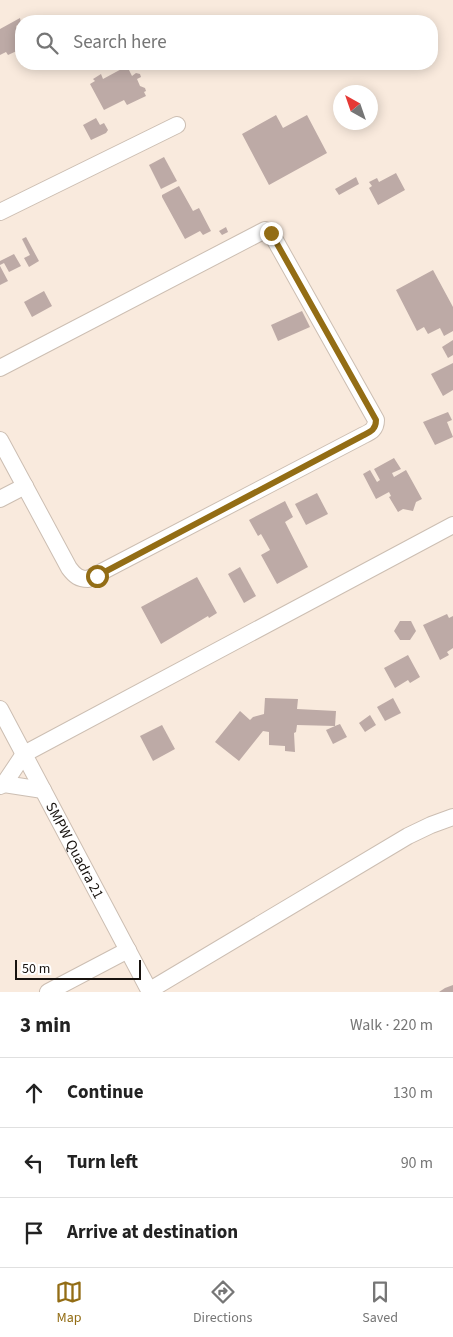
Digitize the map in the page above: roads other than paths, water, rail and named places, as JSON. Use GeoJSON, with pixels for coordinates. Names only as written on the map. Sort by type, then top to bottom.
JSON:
{"type":"FeatureCollection","features":[{"type":"Feature","properties":{"kind":"street"},"geometry":{"type":"LineString","coordinates":[[0,212],[177,125]]}},
{"type":"Feature","properties":{"kind":"street"},"geometry":{"type":"LineString","coordinates":[[0,368],[265,230],[271,233],[376,420],[376,426],[367,434],[88,579],[75,576],[69,568],[0,440]]}},
{"type":"Feature","properties":{"kind":"street"},"geometry":{"type":"LineString","coordinates":[[0,500],[25,486]]}},
{"type":"Feature","properties":{"kind":"street"},"geometry":{"type":"LineString","coordinates":[[43,790],[2,785],[24,754],[453,525]]}},
{"type":"Feature","properties":{"kind":"street","name":"SMPW Quadra 21"},"geometry":{"type":"LineString","coordinates":[[0,709],[150,991]]}},
{"type":"Feature","properties":{"kind":"street"},"geometry":{"type":"LineString","coordinates":[[150,991],[408,836],[453,817]]}},
{"type":"Feature","properties":{"kind":"street"},"geometry":{"type":"LineString","coordinates":[[48,992],[128,950]]}}]}
